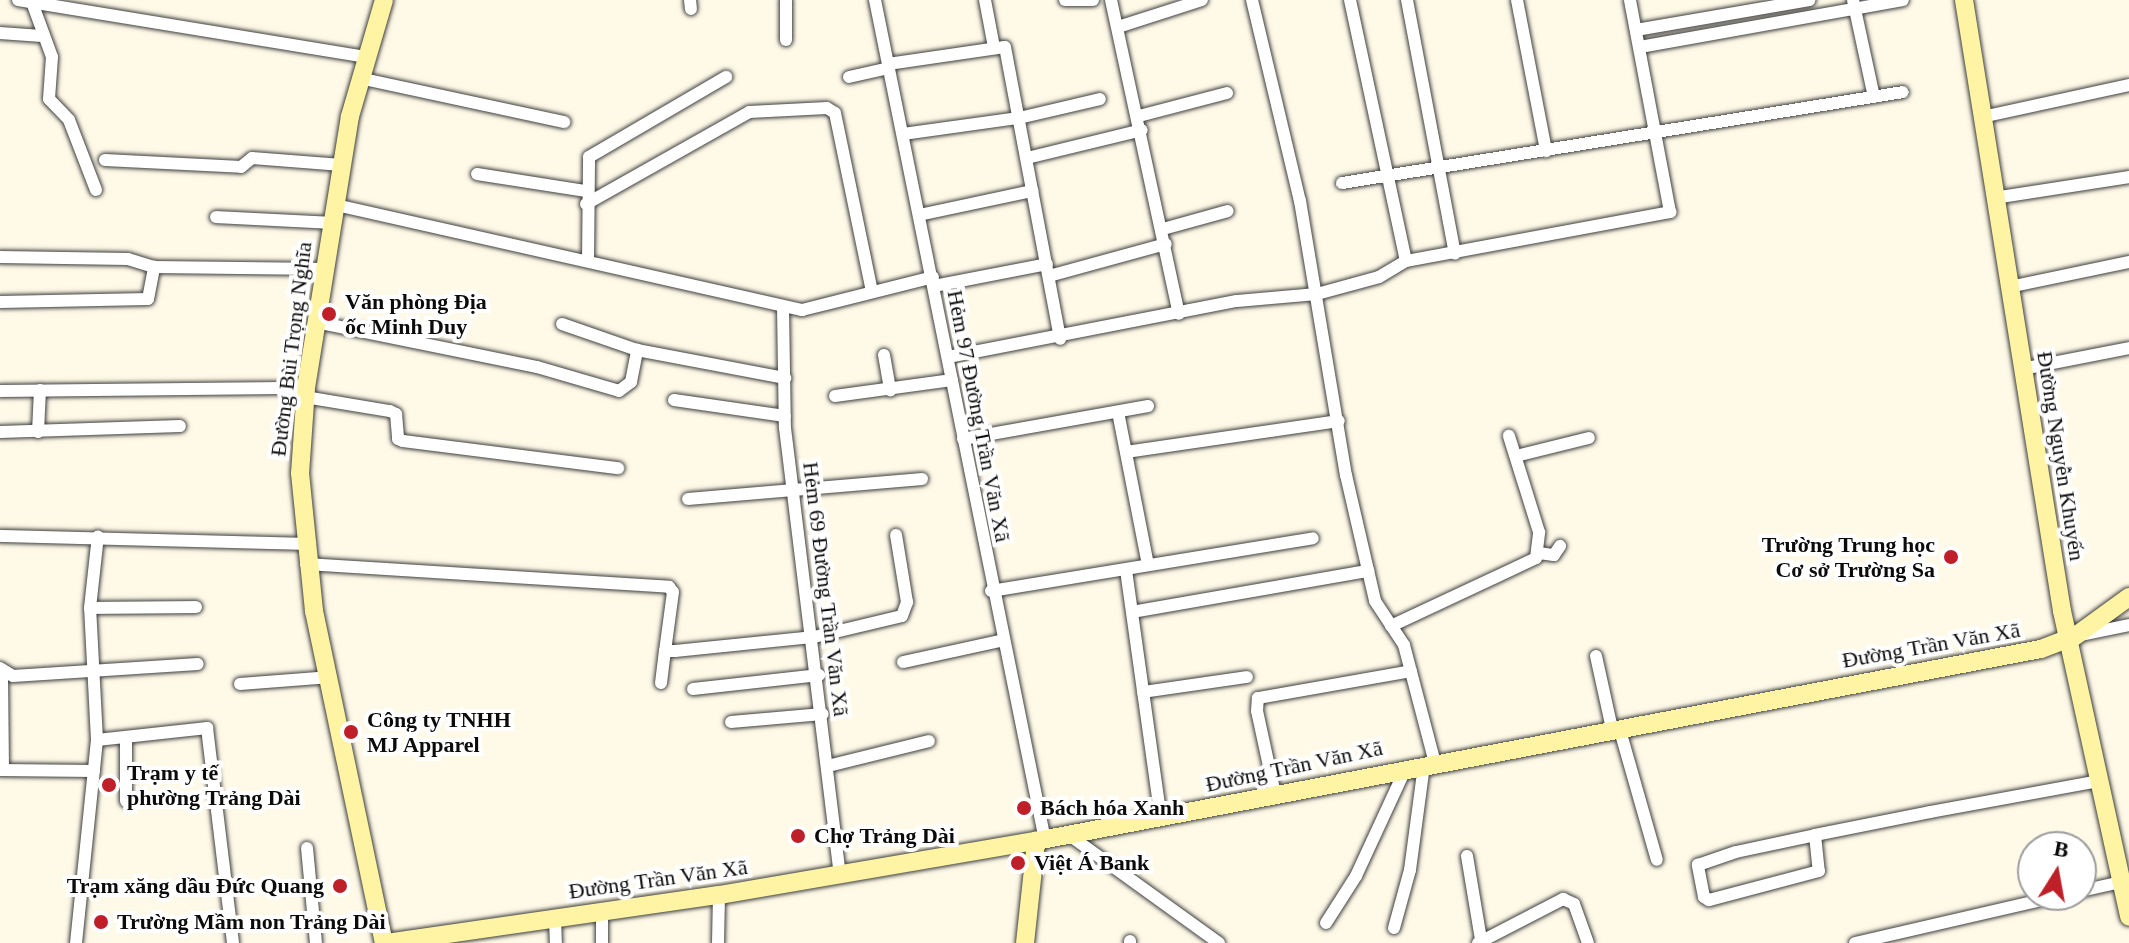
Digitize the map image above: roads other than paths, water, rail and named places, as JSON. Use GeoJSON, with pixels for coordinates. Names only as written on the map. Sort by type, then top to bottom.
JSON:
{"type":"FeatureCollection","features":[{"type":"Feature","properties":{"kind":"street"},"geometry":{"type":"LineString","coordinates":[[18,0],[33,5],[365,57]]}},
{"type":"Feature","properties":{"kind":"street","name":"Đường Bùi Trọng Nghĩa"},"geometry":{"type":"LineString","coordinates":[[384,0],[359,78],[342,165],[305,393],[300,473],[306,564],[390,943]]}},
{"type":"Feature","properties":{"kind":"street"},"geometry":{"type":"LineString","coordinates":[[786,0],[786,40]]}},
{"type":"Feature","properties":{"kind":"street","name":"Hẻm 97 Đường Trần Văn Xã"},"geometry":{"type":"LineString","coordinates":[[875,0],[948,357],[991,591],[1004,640],[1040,840]]}},
{"type":"Feature","properties":{"kind":"street"},"geometry":{"type":"LineString","coordinates":[[985,0],[994,47]]}},
{"type":"Feature","properties":{"kind":"street"},"geometry":{"type":"LineString","coordinates":[[1065,0],[1093,0]]}},
{"type":"Feature","properties":{"kind":"street"},"geometry":{"type":"LineString","coordinates":[[1111,0],[1139,116],[1179,314]]}},
{"type":"Feature","properties":{"kind":"street"},"geometry":{"type":"LineString","coordinates":[[1118,27],[1202,0]]}},
{"type":"Feature","properties":{"kind":"street"},"geometry":{"type":"LineString","coordinates":[[1252,0],[1317,294],[1368,571],[1380,614],[1391,626],[1411,671],[1422,765],[1410,870],[1394,928]]}},
{"type":"Feature","properties":{"kind":"street"},"geometry":{"type":"LineString","coordinates":[[1350,0],[1406,261]]}},
{"type":"Feature","properties":{"kind":"street"},"geometry":{"type":"LineString","coordinates":[[1407,0],[1442,168],[1455,254]]}},
{"type":"Feature","properties":{"kind":"street"},"geometry":{"type":"LineString","coordinates":[[1517,0],[1546,151]]}},
{"type":"Feature","properties":{"kind":"street"},"geometry":{"type":"LineString","coordinates":[[948,357],[1060,339],[1237,301],[1317,294],[1379,277],[1406,261],[1670,212],[1630,0]]}},
{"type":"Feature","properties":{"kind":"street"},"geometry":{"type":"LineString","coordinates":[[1636,30],[1809,0]]}},
{"type":"Feature","properties":{"kind":"street"},"geometry":{"type":"LineString","coordinates":[[1640,47],[1854,3],[1903,0]]}},
{"type":"Feature","properties":{"kind":"street","name":"Đường Nguyễn Khuyến"},"geometry":{"type":"LineString","coordinates":[[1964,0],[2022,369],[2070,638],[2099,781],[2123,871],[2129,917]]}},
{"type":"Feature","properties":{"kind":"street"},"geometry":{"type":"LineString","coordinates":[[1854,3],[1874,97]]}},
{"type":"Feature","properties":{"kind":"street"},"geometry":{"type":"LineString","coordinates":[[33,5],[52,57],[49,99],[69,120],[96,190]]}},
{"type":"Feature","properties":{"kind":"street"},"geometry":{"type":"LineString","coordinates":[[0,33],[42,36]]}},
{"type":"Feature","properties":{"kind":"street"},"geometry":{"type":"LineString","coordinates":[[849,77],[889,66],[1005,47],[1060,339]]}},
{"type":"Feature","properties":{"kind":"street"},"geometry":{"type":"LineString","coordinates":[[588,260],[587,163],[593,152],[726,77]]}},
{"type":"Feature","properties":{"kind":"street"},"geometry":{"type":"LineString","coordinates":[[359,78],[564,122]]}},
{"type":"Feature","properties":{"kind":"street"},"geometry":{"type":"LineString","coordinates":[[1982,117],[2129,85]]}},
{"type":"Feature","properties":{"kind":"street"},"geometry":{"type":"LineString","coordinates":[[1342,183],[1903,92]]}},
{"type":"Feature","properties":{"kind":"street"},"geometry":{"type":"LineString","coordinates":[[1139,116],[1227,93]]}},
{"type":"Feature","properties":{"kind":"street"},"geometry":{"type":"LineString","coordinates":[[903,134],[1019,118],[1100,99]]}},
{"type":"Feature","properties":{"kind":"street"},"geometry":{"type":"LineString","coordinates":[[477,174],[586,198],[749,112],[827,108],[835,113],[872,291]]}},
{"type":"Feature","properties":{"kind":"street"},"geometry":{"type":"LineString","coordinates":[[1027,158],[1142,130]]}},
{"type":"Feature","properties":{"kind":"street"},"geometry":{"type":"LineString","coordinates":[[105,160],[241,167],[252,158],[342,165]]}},
{"type":"Feature","properties":{"kind":"street"},"geometry":{"type":"LineString","coordinates":[[1994,198],[2129,177]]}},
{"type":"Feature","properties":{"kind":"street"},"geometry":{"type":"LineString","coordinates":[[919,215],[1032,191]]}},
{"type":"Feature","properties":{"kind":"street"},"geometry":{"type":"LineString","coordinates":[[1163,229],[1228,211]]}},
{"type":"Feature","properties":{"kind":"street"},"geometry":{"type":"LineString","coordinates":[[216,217],[334,214],[588,260],[783,307],[810,309],[827,300],[872,291],[1048,270],[1166,244]]}},
{"type":"Feature","properties":{"kind":"street"},"geometry":{"type":"LineString","coordinates":[[0,257],[128,259],[154,267],[325,269]]}},
{"type":"Feature","properties":{"kind":"street"},"geometry":{"type":"LineString","coordinates":[[2009,287],[2129,262]]}},
{"type":"Feature","properties":{"kind":"street"},"geometry":{"type":"LineString","coordinates":[[0,302],[148,299],[154,267]]}},
{"type":"Feature","properties":{"kind":"street","name":"Hẻm 69 Đường Trần Văn Xã"},"geometry":{"type":"LineString","coordinates":[[783,307],[785,416],[819,675],[840,875]]}},
{"type":"Feature","properties":{"kind":"street"},"geometry":{"type":"LineString","coordinates":[[316,322],[537,367],[619,391],[631,382],[637,350]]}},
{"type":"Feature","properties":{"kind":"street"},"geometry":{"type":"LineString","coordinates":[[562,324],[637,350],[785,378]]}},
{"type":"Feature","properties":{"kind":"street"},"geometry":{"type":"LineString","coordinates":[[2022,369],[2129,348]]}},
{"type":"Feature","properties":{"kind":"street"},"geometry":{"type":"LineString","coordinates":[[884,355],[890,390]]}},
{"type":"Feature","properties":{"kind":"street"},"geometry":{"type":"LineString","coordinates":[[835,396],[952,380]]}},
{"type":"Feature","properties":{"kind":"street"},"geometry":{"type":"LineString","coordinates":[[38,432],[40,390]]}},
{"type":"Feature","properties":{"kind":"street"},"geometry":{"type":"LineString","coordinates":[[0,391],[305,393],[390,411],[396,414],[398,439],[403,441],[618,468]]}},
{"type":"Feature","properties":{"kind":"street"},"geometry":{"type":"LineString","coordinates":[[674,400],[785,416]]}},
{"type":"Feature","properties":{"kind":"street"},"geometry":{"type":"LineString","coordinates":[[963,439],[1148,406]]}},
{"type":"Feature","properties":{"kind":"street"},"geometry":{"type":"LineString","coordinates":[[1118,412],[1148,565]]}},
{"type":"Feature","properties":{"kind":"street"},"geometry":{"type":"LineString","coordinates":[[1126,452],[1339,421]]}},
{"type":"Feature","properties":{"kind":"street"},"geometry":{"type":"LineString","coordinates":[[0,432],[180,426]]}},
{"type":"Feature","properties":{"kind":"street"},"geometry":{"type":"LineString","coordinates":[[1509,436],[1539,532],[1539,553]]}},
{"type":"Feature","properties":{"kind":"street"},"geometry":{"type":"LineString","coordinates":[[1516,456],[1589,438]]}},
{"type":"Feature","properties":{"kind":"street"},"geometry":{"type":"LineString","coordinates":[[688,499],[793,493],[922,479]]}},
{"type":"Feature","properties":{"kind":"street"},"geometry":{"type":"LineString","coordinates":[[665,651],[814,637],[906,613],[896,535]]}},
{"type":"Feature","properties":{"kind":"street"},"geometry":{"type":"LineString","coordinates":[[0,536],[98,536],[303,544]]}},
{"type":"Feature","properties":{"kind":"street"},"geometry":{"type":"LineString","coordinates":[[76,943],[97,740],[90,608],[98,536]]}},
{"type":"Feature","properties":{"kind":"street"},"geometry":{"type":"LineString","coordinates":[[991,591],[1313,538]]}},
{"type":"Feature","properties":{"kind":"street"},"geometry":{"type":"LineString","coordinates":[[1391,626],[1514,571],[1539,553],[1558,555]]}},
{"type":"Feature","properties":{"kind":"street"},"geometry":{"type":"LineString","coordinates":[[306,564],[669,587],[673,592],[661,683]]}},
{"type":"Feature","properties":{"kind":"street"},"geometry":{"type":"LineString","coordinates":[[1126,570],[1161,819]]}},
{"type":"Feature","properties":{"kind":"street"},"geometry":{"type":"LineString","coordinates":[[1132,612],[1368,571]]}},
{"type":"Feature","properties":{"kind":"street","name":"Đường Trần Văn Xã"},"geometry":{"type":"LineString","coordinates":[[390,943],[455,938],[555,918],[719,895],[1161,819],[1422,765],[2036,650],[2070,638],[2129,597]]}},
{"type":"Feature","properties":{"kind":"street"},"geometry":{"type":"LineString","coordinates":[[90,608],[196,607]]}},
{"type":"Feature","properties":{"kind":"street"},"geometry":{"type":"LineString","coordinates":[[2070,638],[2129,625]]}},
{"type":"Feature","properties":{"kind":"street"},"geometry":{"type":"LineString","coordinates":[[903,662],[1004,640]]}},
{"type":"Feature","properties":{"kind":"street"},"geometry":{"type":"LineString","coordinates":[[1596,656],[1657,860]]}},
{"type":"Feature","properties":{"kind":"street"},"geometry":{"type":"LineString","coordinates":[[94,771],[1,770],[1,671],[94,674],[198,664]]}},
{"type":"Feature","properties":{"kind":"street"},"geometry":{"type":"LineString","coordinates":[[1275,794],[1257,711],[1258,698],[1411,671]]}},
{"type":"Feature","properties":{"kind":"street"},"geometry":{"type":"LineString","coordinates":[[693,689],[819,675]]}},
{"type":"Feature","properties":{"kind":"street"},"geometry":{"type":"LineString","coordinates":[[240,684],[331,677]]}},
{"type":"Feature","properties":{"kind":"street"},"geometry":{"type":"LineString","coordinates":[[1143,692],[1247,677]]}},
{"type":"Feature","properties":{"kind":"street"},"geometry":{"type":"LineString","coordinates":[[731,722],[823,714]]}},
{"type":"Feature","properties":{"kind":"street"},"geometry":{"type":"LineString","coordinates":[[97,740],[207,728],[233,943]]}},
{"type":"Feature","properties":{"kind":"street"},"geometry":{"type":"LineString","coordinates":[[126,738],[126,801]]}},
{"type":"Feature","properties":{"kind":"street"},"geometry":{"type":"LineString","coordinates":[[828,766],[929,741]]}},
{"type":"Feature","properties":{"kind":"street"},"geometry":{"type":"LineString","coordinates":[[1326,923],[1422,765]]}},
{"type":"Feature","properties":{"kind":"street"},"geometry":{"type":"LineString","coordinates":[[1815,835],[1817,872],[1709,900],[1704,897],[1698,865],[1815,835],[2099,781]]}},
{"type":"Feature","properties":{"kind":"street"},"geometry":{"type":"LineString","coordinates":[[1069,835],[1219,943]]}},
{"type":"Feature","properties":{"kind":"street"},"geometry":{"type":"LineString","coordinates":[[1025,943],[1040,840]]}},
{"type":"Feature","properties":{"kind":"street"},"geometry":{"type":"LineString","coordinates":[[307,848],[316,943]]}},
{"type":"Feature","properties":{"kind":"street"},"geometry":{"type":"LineString","coordinates":[[1467,856],[1480,942],[1563,899],[1574,904],[1588,943]]}},
{"type":"Feature","properties":{"kind":"street"},"geometry":{"type":"LineString","coordinates":[[2097,883],[2123,871]]}},
{"type":"Feature","properties":{"kind":"street"},"geometry":{"type":"LineString","coordinates":[[718,943],[719,895]]}},
{"type":"Feature","properties":{"kind":"street"},"geometry":{"type":"LineString","coordinates":[[1855,943],[2017,906]]}},
{"type":"Feature","properties":{"kind":"street"},"geometry":{"type":"LineString","coordinates":[[602,911],[602,943]]}},
{"type":"Feature","properties":{"kind":"street"},"geometry":{"type":"LineString","coordinates":[[555,918],[556,943]]}},
{"type":"Feature","properties":{"kind":"place","name":"Văn phòng Địa ốc Minh Duy"},"geometry":{"type":"Point","coordinates":[329,314]}},
{"type":"Feature","properties":{"kind":"place","name":"Trường Trung học Cơ sở Trường Sa"},"geometry":{"type":"Point","coordinates":[1951,557]}},
{"type":"Feature","properties":{"kind":"place","name":"Công ty TNHH MJ Apparel"},"geometry":{"type":"Point","coordinates":[351,732]}},
{"type":"Feature","properties":{"kind":"place","name":"Trạm y tế phường Trảng Dài"},"geometry":{"type":"Point","coordinates":[109,785]}},
{"type":"Feature","properties":{"kind":"place","name":"Bách hóa Xanh"},"geometry":{"type":"Point","coordinates":[1024,808]}},
{"type":"Feature","properties":{"kind":"place","name":"Chợ Trảng Dài"},"geometry":{"type":"Point","coordinates":[798,836]}},
{"type":"Feature","properties":{"kind":"place","name":"Việt Á Bank"},"geometry":{"type":"Point","coordinates":[1018,863]}},
{"type":"Feature","properties":{"kind":"place","name":"Trạm xăng dầu Đức Quang"},"geometry":{"type":"Point","coordinates":[340,886]}},
{"type":"Feature","properties":{"kind":"place","name":"Trường Mầm non Trảng Dài"},"geometry":{"type":"Point","coordinates":[101,922]}}]}
